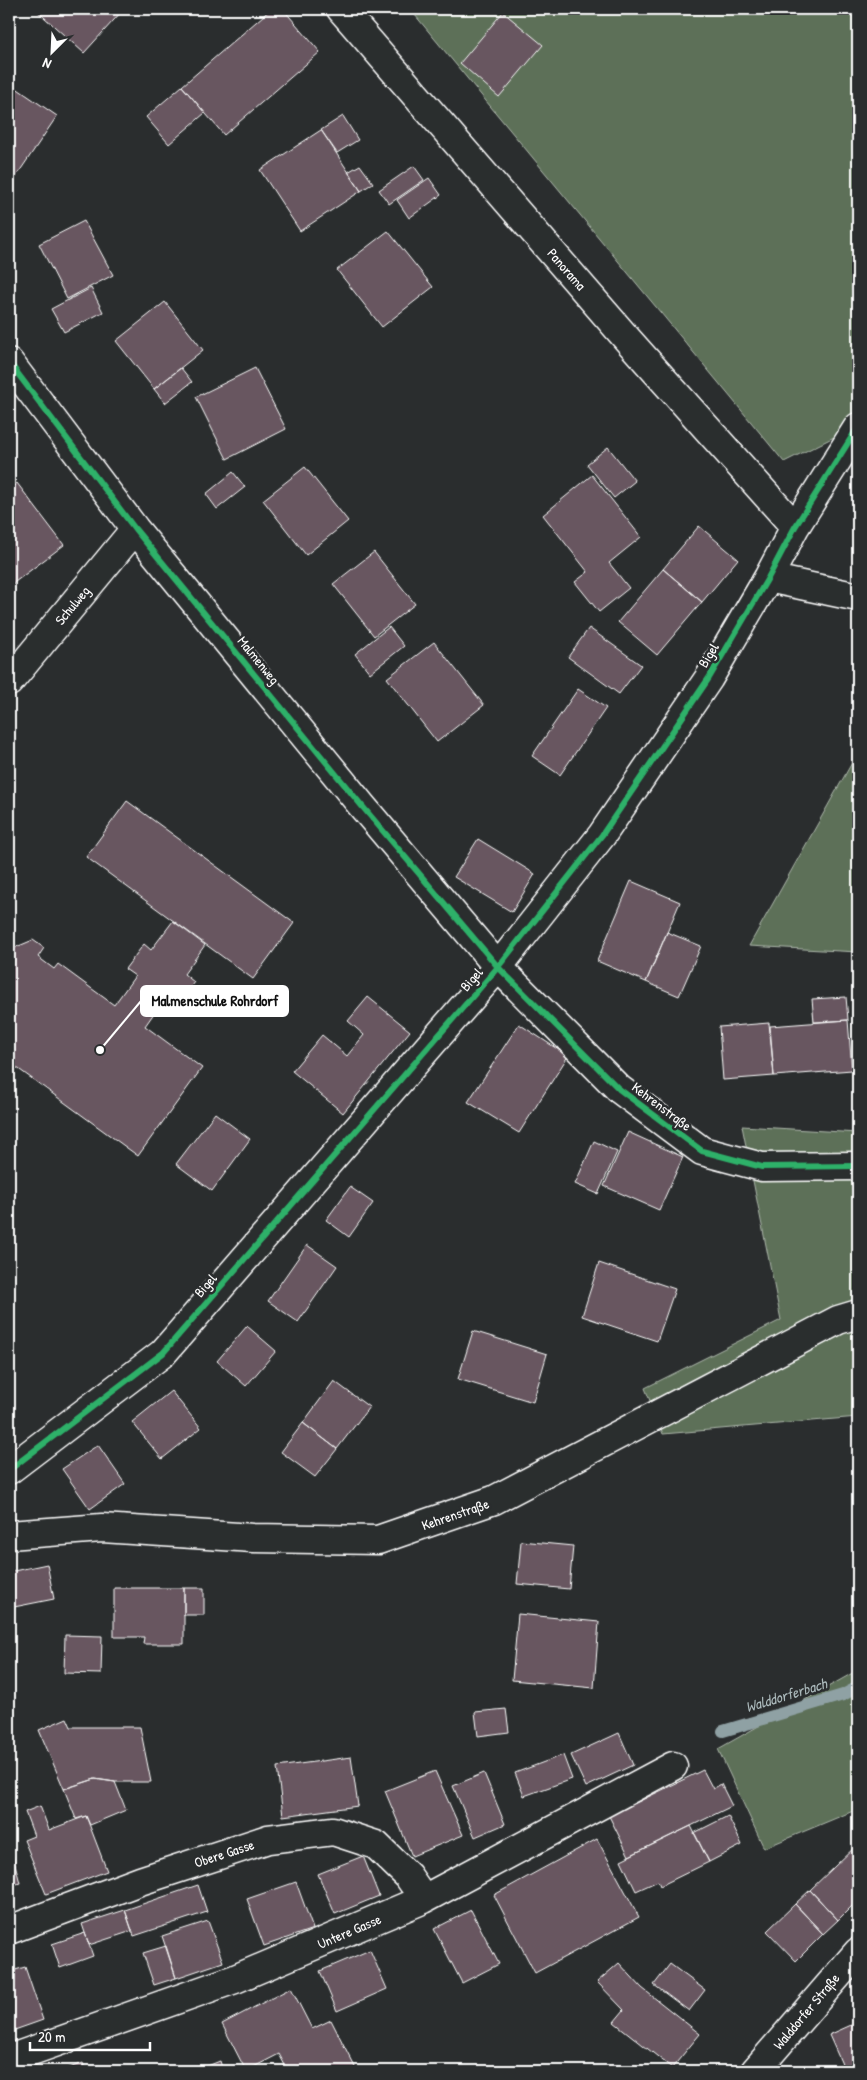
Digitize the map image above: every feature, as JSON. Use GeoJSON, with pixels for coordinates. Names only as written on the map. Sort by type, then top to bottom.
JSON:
{"type":"FeatureCollection","features":[{"type":"Feature","properties":{"kind":"street","name":"Panorama"},"geometry":{"type":"LineString","coordinates":[[341,9],[628,340],[795,527]]}},
{"type":"Feature","properties":{"kind":"street","name":"Malmenweg"},"geometry":{"type":"LineString","coordinates":[[9,362],[135,528],[356,798],[498,967]]}},
{"type":"Feature","properties":{"kind":"street","name":"Bigel"},"geometry":{"type":"LineString","coordinates":[[9,1470],[163,1353],[498,967],[602,835],[708,678],[768,578],[795,527],[858,427]]}},
{"type":"Feature","properties":{"kind":"street","name":"Schulweg"},"geometry":{"type":"LineString","coordinates":[[9,682],[135,528]]}},
{"type":"Feature","properties":{"kind":"street"},"geometry":{"type":"LineString","coordinates":[[768,578],[858,597]]}},
{"type":"Feature","properties":{"kind":"street","name":"Kehrenstraße"},"geometry":{"type":"LineString","coordinates":[[498,967],[618,1089],[702,1151],[762,1167],[858,1166]]}},
{"type":"Feature","properties":{"kind":"street","name":"Kehrenstraße"},"geometry":{"type":"LineString","coordinates":[[9,1535],[102,1528],[253,1538],[378,1540],[494,1500],[838,1320],[858,1314]]}},
{"type":"Feature","properties":{"kind":"street","name":"Untere Gasse"},"geometry":{"type":"LineString","coordinates":[[9,2059],[235,1979],[424,1899],[673,1766]]}},
{"type":"Feature","properties":{"kind":"street","name":"Obere Gasse"},"geometry":{"type":"LineString","coordinates":[[9,1930],[140,1881],[268,1839],[333,1831],[376,1845],[408,1876],[424,1899]]}},
{"type":"Feature","properties":{"kind":"street","name":"Walddorfer Straße"},"geometry":{"type":"LineString","coordinates":[[755,2071],[858,1952]]}},
{"type":"Feature","properties":{"kind":"green space"},"geometry":{"type":"Polygon","coordinates":[[[410,9],[858,9],[858,425],[784,462],[410,9]]]}},
{"type":"Feature","properties":{"kind":"green space"},"geometry":{"type":"Polygon","coordinates":[[[858,752],[858,952],[749,946],[858,752]]]}},
{"type":"Feature","properties":{"kind":"green space"},"geometry":{"type":"Polygon","coordinates":[[[742,1126],[858,1133],[858,1417],[663,1434],[645,1388],[781,1320],[742,1126]]]}},
{"type":"Feature","properties":{"kind":"green space"},"geometry":{"type":"Polygon","coordinates":[[[858,1670],[858,1809],[764,1848],[718,1749],[858,1670]]]}},
{"type":"Feature","properties":{"kind":"building"},"geometry":{"type":"Polygon","coordinates":[[[35,9],[121,9],[123,10],[84,53],[35,9]]]}},
{"type":"Feature","properties":{"kind":"building"},"geometry":{"type":"Polygon","coordinates":[[[271,9],[283,9],[320,52],[224,135],[182,86],[271,9]]]}},
{"type":"Feature","properties":{"kind":"building"},"geometry":{"type":"Polygon","coordinates":[[[503,12],[543,45],[499,97],[460,63],[503,12]]]}},
{"type":"Feature","properties":{"kind":"building"},"geometry":{"type":"Polygon","coordinates":[[[9,83],[57,116],[15,178],[9,174],[9,83]]]}},
{"type":"Feature","properties":{"kind":"building"},"geometry":{"type":"Polygon","coordinates":[[[182,86],[205,113],[169,144],[146,117],[182,86]]]}},
{"type":"Feature","properties":{"kind":"building"},"geometry":{"type":"Polygon","coordinates":[[[343,116],[358,140],[337,153],[321,130],[343,116]]]}},
{"type":"Feature","properties":{"kind":"building"},"geometry":{"type":"Polygon","coordinates":[[[321,130],[361,191],[300,231],[260,170],[321,130]]]}},
{"type":"Feature","properties":{"kind":"building"},"geometry":{"type":"Polygon","coordinates":[[[360,165],[373,183],[361,191],[348,172],[360,165]]]}},
{"type":"Feature","properties":{"kind":"building"},"geometry":{"type":"Polygon","coordinates":[[[414,166],[424,180],[389,204],[379,190],[414,166]]]}},
{"type":"Feature","properties":{"kind":"building"},"geometry":{"type":"Polygon","coordinates":[[[429,178],[441,195],[409,218],[397,200],[429,178]]]}},
{"type":"Feature","properties":{"kind":"building"},"geometry":{"type":"Polygon","coordinates":[[[84,221],[113,275],[67,299],[39,244],[84,221]]]}},
{"type":"Feature","properties":{"kind":"building"},"geometry":{"type":"Polygon","coordinates":[[[388,231],[433,287],[382,327],[337,270],[388,231]]]}},
{"type":"Feature","properties":{"kind":"building"},"geometry":{"type":"Polygon","coordinates":[[[91,288],[103,312],[64,332],[51,309],[91,288]]]}},
{"type":"Feature","properties":{"kind":"building"},"geometry":{"type":"Polygon","coordinates":[[[165,302],[203,350],[154,389],[116,341],[165,302]]]}},
{"type":"Feature","properties":{"kind":"building"},"geometry":{"type":"Polygon","coordinates":[[[181,368],[192,382],[165,403],[154,389],[181,368]]]}},
{"type":"Feature","properties":{"kind":"building"},"geometry":{"type":"Polygon","coordinates":[[[255,368],[286,429],[227,459],[196,397],[255,368]]]}},
{"type":"Feature","properties":{"kind":"building"},"geometry":{"type":"Polygon","coordinates":[[[608,447],[635,481],[614,498],[587,464],[608,447]]]}},
{"type":"Feature","properties":{"kind":"building"},"geometry":{"type":"Polygon","coordinates":[[[305,467],[348,521],[306,555],[263,500],[305,467]]]}},
{"type":"Feature","properties":{"kind":"building"},"geometry":{"type":"Polygon","coordinates":[[[233,472],[245,487],[217,509],[206,494],[233,472]]]}},
{"type":"Feature","properties":{"kind":"building"},"geometry":{"type":"Polygon","coordinates":[[[592,475],[641,537],[609,563],[629,588],[599,612],[575,582],[588,572],[543,515],[592,475]]]}},
{"type":"Feature","properties":{"kind":"building"},"geometry":{"type":"Polygon","coordinates":[[[17,483],[64,545],[11,585],[9,582],[9,490],[17,483]]]}},
{"type":"Feature","properties":{"kind":"building"},"geometry":{"type":"Polygon","coordinates":[[[699,526],[738,559],[702,602],[663,569],[699,526]]]}},
{"type":"Feature","properties":{"kind":"building"},"geometry":{"type":"Polygon","coordinates":[[[374,552],[415,604],[374,636],[333,584],[374,552]]]}},
{"type":"Feature","properties":{"kind":"building"},"geometry":{"type":"Polygon","coordinates":[[[663,569],[702,602],[657,655],[618,622],[663,569]]]}},
{"type":"Feature","properties":{"kind":"building"},"geometry":{"type":"Polygon","coordinates":[[[389,627],[404,646],[370,673],[355,654],[389,627]]]}},
{"type":"Feature","properties":{"kind":"building"},"geometry":{"type":"Polygon","coordinates":[[[589,628],[641,665],[619,694],[568,657],[589,628]]]}},
{"type":"Feature","properties":{"kind":"building"},"geometry":{"type":"Polygon","coordinates":[[[434,642],[484,705],[437,742],[387,678],[434,642]]]}},
{"type":"Feature","properties":{"kind":"building"},"geometry":{"type":"Polygon","coordinates":[[[578,689],[606,708],[560,775],[532,756],[578,689]]]}},
{"type":"Feature","properties":{"kind":"building"},"geometry":{"type":"Polygon","coordinates":[[[127,801],[294,923],[253,979],[86,857],[127,801]]]}},
{"type":"Feature","properties":{"kind":"building"},"geometry":{"type":"Polygon","coordinates":[[[478,839],[535,874],[512,912],[454,877],[478,839]]]}},
{"type":"Feature","properties":{"kind":"building"},"geometry":{"type":"Polygon","coordinates":[[[631,881],[680,902],[646,982],[597,961],[631,881]]]}},
{"type":"Feature","properties":{"kind":"building"},"geometry":{"type":"Polygon","coordinates":[[[173,921],[205,945],[184,974],[194,982],[177,1005],[166,996],[145,1026],[202,1068],[138,1156],[9,1062],[9,955],[14,948],[33,940],[44,948],[38,957],[54,969],[58,964],[114,1005],[135,976],[125,969],[144,944],[151,950],[173,921]]]}},
{"type":"Feature","properties":{"kind":"building"},"geometry":{"type":"Polygon","coordinates":[[[667,932],[701,946],[679,996],[646,982],[667,932]]]}},
{"type":"Feature","properties":{"kind":"building"},"geometry":{"type":"Polygon","coordinates":[[[368,997],[410,1031],[343,1113],[292,1071],[322,1035],[347,1056],[364,1035],[348,1021],[368,997]]]}},
{"type":"Feature","properties":{"kind":"building"},"geometry":{"type":"Polygon","coordinates":[[[846,997],[848,1020],[814,1022],[812,999],[846,997]]]}},
{"type":"Feature","properties":{"kind":"building"},"geometry":{"type":"Polygon","coordinates":[[[848,1020],[852,1070],[774,1076],[770,1026],[848,1020]]]}},
{"type":"Feature","properties":{"kind":"building"},"geometry":{"type":"Polygon","coordinates":[[[769,1023],[774,1076],[723,1080],[719,1027],[769,1023]]]}},
{"type":"Feature","properties":{"kind":"building"},"geometry":{"type":"Polygon","coordinates":[[[519,1024],[568,1056],[519,1133],[468,1102],[519,1024]]]}},
{"type":"Feature","properties":{"kind":"building"},"geometry":{"type":"Polygon","coordinates":[[[215,1113],[250,1139],[212,1191],[176,1164],[215,1113]]]}},
{"type":"Feature","properties":{"kind":"building"},"geometry":{"type":"Polygon","coordinates":[[[628,1132],[683,1157],[659,1210],[604,1186],[628,1132]]]}},
{"type":"Feature","properties":{"kind":"building"},"geometry":{"type":"Polygon","coordinates":[[[594,1141],[617,1152],[598,1194],[575,1184],[594,1141]]]}},
{"type":"Feature","properties":{"kind":"building"},"geometry":{"type":"Polygon","coordinates":[[[350,1187],[373,1203],[349,1237],[326,1220],[350,1187]]]}},
{"type":"Feature","properties":{"kind":"building"},"geometry":{"type":"Polygon","coordinates":[[[307,1245],[337,1266],[298,1322],[268,1301],[307,1245]]]}},
{"type":"Feature","properties":{"kind":"building"},"geometry":{"type":"Polygon","coordinates":[[[599,1263],[675,1289],[657,1341],[582,1316],[599,1263]]]}},
{"type":"Feature","properties":{"kind":"building"},"geometry":{"type":"Polygon","coordinates":[[[247,1326],[276,1351],[246,1386],[217,1361],[247,1326]]]}},
{"type":"Feature","properties":{"kind":"building"},"geometry":{"type":"Polygon","coordinates":[[[473,1331],[547,1354],[533,1402],[458,1379],[473,1331]]]}},
{"type":"Feature","properties":{"kind":"building"},"geometry":{"type":"Polygon","coordinates":[[[334,1381],[369,1407],[337,1449],[303,1423],[334,1381]]]}},
{"type":"Feature","properties":{"kind":"building"},"geometry":{"type":"Polygon","coordinates":[[[171,1391],[201,1428],[162,1459],[132,1422],[171,1391]]]}},
{"type":"Feature","properties":{"kind":"building"},"geometry":{"type":"Polygon","coordinates":[[[303,1423],[337,1449],[315,1477],[281,1452],[303,1423]]]}},
{"type":"Feature","properties":{"kind":"building"},"geometry":{"type":"Polygon","coordinates":[[[98,1445],[125,1484],[90,1509],[62,1469],[98,1445]]]}},
{"type":"Feature","properties":{"kind":"building"},"geometry":{"type":"Polygon","coordinates":[[[521,1541],[573,1546],[569,1589],[517,1584],[521,1541]]]}},
{"type":"Feature","properties":{"kind":"building"},"geometry":{"type":"Polygon","coordinates":[[[47,1564],[54,1599],[9,1608],[9,1572],[47,1564]]]}},
{"type":"Feature","properties":{"kind":"building"},"geometry":{"type":"Polygon","coordinates":[[[114,1588],[184,1588],[184,1644],[143,1644],[144,1637],[114,1637],[114,1588]]]}},
{"type":"Feature","properties":{"kind":"building"},"geometry":{"type":"Polygon","coordinates":[[[184,1588],[204,1588],[204,1615],[184,1615],[184,1588]]]}},
{"type":"Feature","properties":{"kind":"building"},"geometry":{"type":"Polygon","coordinates":[[[518,1614],[599,1622],[594,1688],[512,1680],[518,1614]]]}},
{"type":"Feature","properties":{"kind":"building"},"geometry":{"type":"Polygon","coordinates":[[[65,1635],[102,1636],[101,1674],[64,1673],[65,1635]]]}},
{"type":"Feature","properties":{"kind":"building"},"geometry":{"type":"Polygon","coordinates":[[[506,1709],[509,1732],[478,1736],[475,1712],[506,1709]]]}},
{"type":"Feature","properties":{"kind":"building"},"geometry":{"type":"Polygon","coordinates":[[[67,1718],[71,1727],[140,1727],[151,1782],[115,1782],[95,1779],[64,1789],[39,1730],[67,1718]]]}},
{"type":"Feature","properties":{"kind":"building"},"geometry":{"type":"Polygon","coordinates":[[[619,1733],[633,1765],[586,1787],[571,1755],[619,1733]]]}},
{"type":"Feature","properties":{"kind":"building"},"geometry":{"type":"Polygon","coordinates":[[[563,1755],[572,1779],[524,1796],[515,1773],[563,1755]]]}},
{"type":"Feature","properties":{"kind":"building"},"geometry":{"type":"Polygon","coordinates":[[[351,1757],[358,1806],[283,1816],[277,1767],[351,1757]]]}},
{"type":"Feature","properties":{"kind":"building"},"geometry":{"type":"Polygon","coordinates":[[[703,1770],[713,1789],[721,1784],[732,1806],[629,1856],[609,1816],[703,1770]]]}},
{"type":"Feature","properties":{"kind":"building"},"geometry":{"type":"Polygon","coordinates":[[[435,1771],[463,1835],[412,1856],[385,1791],[435,1771]]]}},
{"type":"Feature","properties":{"kind":"building"},"geometry":{"type":"Polygon","coordinates":[[[484,1773],[505,1824],[475,1837],[453,1786],[484,1773]]]}},
{"type":"Feature","properties":{"kind":"building"},"geometry":{"type":"Polygon","coordinates":[[[95,1779],[115,1782],[126,1810],[90,1825],[86,1816],[76,1819],[64,1789],[95,1779]]]}},
{"type":"Feature","properties":{"kind":"building"},"geometry":{"type":"Polygon","coordinates":[[[40,1806],[49,1830],[86,1816],[107,1871],[46,1894],[24,1840],[34,1836],[25,1812],[40,1806]]]}},
{"type":"Feature","properties":{"kind":"building"},"geometry":{"type":"Polygon","coordinates":[[[728,1816],[742,1845],[709,1862],[694,1833],[728,1816]]]}},
{"type":"Feature","properties":{"kind":"building"},"geometry":{"type":"Polygon","coordinates":[[[691,1826],[709,1862],[660,1886],[658,1881],[636,1891],[621,1860],[691,1826]]]}},
{"type":"Feature","properties":{"kind":"building"},"geometry":{"type":"Polygon","coordinates":[[[597,1839],[639,1917],[535,1973],[494,1895],[597,1839]]]}},
{"type":"Feature","properties":{"kind":"building"},"geometry":{"type":"Polygon","coordinates":[[[9,1841],[20,1883],[9,1886],[9,1841]]]}},
{"type":"Feature","properties":{"kind":"building"},"geometry":{"type":"Polygon","coordinates":[[[858,1844],[858,1900],[838,1920],[810,1890],[858,1844]]]}},
{"type":"Feature","properties":{"kind":"building"},"geometry":{"type":"Polygon","coordinates":[[[363,1856],[379,1896],[335,1914],[318,1874],[363,1856]]]}},
{"type":"Feature","properties":{"kind":"building"},"geometry":{"type":"Polygon","coordinates":[[[296,1882],[313,1929],[264,1946],[247,1899],[296,1882]]]}},
{"type":"Feature","properties":{"kind":"building"},"geometry":{"type":"Polygon","coordinates":[[[198,1885],[207,1912],[134,1936],[125,1910],[198,1885]]]}},
{"type":"Feature","properties":{"kind":"building"},"geometry":{"type":"Polygon","coordinates":[[[810,1890],[838,1920],[823,1934],[795,1904],[810,1890]]]}},
{"type":"Feature","properties":{"kind":"building"},"geometry":{"type":"Polygon","coordinates":[[[795,1904],[823,1934],[796,1961],[767,1931],[795,1904]]]}},
{"type":"Feature","properties":{"kind":"building"},"geometry":{"type":"Polygon","coordinates":[[[125,1910],[132,1931],[89,1945],[82,1924],[125,1910]]]}},
{"type":"Feature","properties":{"kind":"building"},"geometry":{"type":"Polygon","coordinates":[[[471,1910],[499,1964],[462,1983],[434,1929],[471,1910]]]}},
{"type":"Feature","properties":{"kind":"building"},"geometry":{"type":"Polygon","coordinates":[[[208,1921],[223,1962],[176,1978],[162,1936],[208,1921]]]}},
{"type":"Feature","properties":{"kind":"building"},"geometry":{"type":"Polygon","coordinates":[[[85,1933],[93,1956],[60,1968],[52,1944],[85,1933]]]}},
{"type":"Feature","properties":{"kind":"building"},"geometry":{"type":"Polygon","coordinates":[[[166,1946],[176,1978],[154,1985],[143,1953],[166,1946]]]}},
{"type":"Feature","properties":{"kind":"building"},"geometry":{"type":"Polygon","coordinates":[[[370,1950],[387,1989],[337,2011],[320,1971],[370,1950]]]}},
{"type":"Feature","properties":{"kind":"building"},"geometry":{"type":"Polygon","coordinates":[[[619,1963],[642,1988],[700,2034],[672,2068],[614,2022],[624,2010],[597,1982],[619,1963]]]}},
{"type":"Feature","properties":{"kind":"building"},"geometry":{"type":"Polygon","coordinates":[[[670,1964],[705,1990],[689,2011],[654,1985],[670,1964]]]}},
{"type":"Feature","properties":{"kind":"building"},"geometry":{"type":"Polygon","coordinates":[[[25,1967],[43,2020],[9,2032],[9,1972],[25,1967]]]}},
{"type":"Feature","properties":{"kind":"building"},"geometry":{"type":"Polygon","coordinates":[[[291,1988],[312,2029],[331,2020],[357,2071],[288,2071],[279,2054],[246,2071],[222,2024],[291,1988]]]}},
{"type":"Feature","properties":{"kind":"building"},"geometry":{"type":"Polygon","coordinates":[[[858,2022],[858,2068],[845,2071],[829,2035],[858,2022]]]}},
{"type":"Feature","properties":{"kind":"building"},"geometry":{"type":"Polygon","coordinates":[[[220,2061],[223,2071],[195,2071],[220,2061]]]}},
{"type":"Feature","properties":{"kind":"building"},"geometry":{"type":"Polygon","coordinates":[[[83,2063],[86,2071],[61,2071],[83,2063]]]}},
{"type":"Feature","properties":{"kind":"building"},"geometry":{"type":"Polygon","coordinates":[[[473,2069],[473,2071],[440,2071],[473,2069]]]}},
{"type":"Feature","properties":{"kind":"waterway","name":"Walddorferbach"},"geometry":{"type":"LineString","coordinates":[[723,1731],[843,1695],[858,1687]]}},
{"type":"Feature","properties":{"kind":"cycle path"},"geometry":{"type":"LineString","coordinates":[[9,362],[135,529],[362,806],[498,967],[619,1089],[702,1151],[762,1167],[858,1166]]}},
{"type":"Feature","properties":{"kind":"cycle path"},"geometry":{"type":"LineString","coordinates":[[9,1470],[163,1353],[498,967],[602,835],[709,678],[768,578],[795,527],[858,427]]}},
{"type":"Feature","properties":{"kind":"place","name":"Malmenschule Rohrdorf"},"geometry":{"type":"Point","coordinates":[100,1050]}}]}
